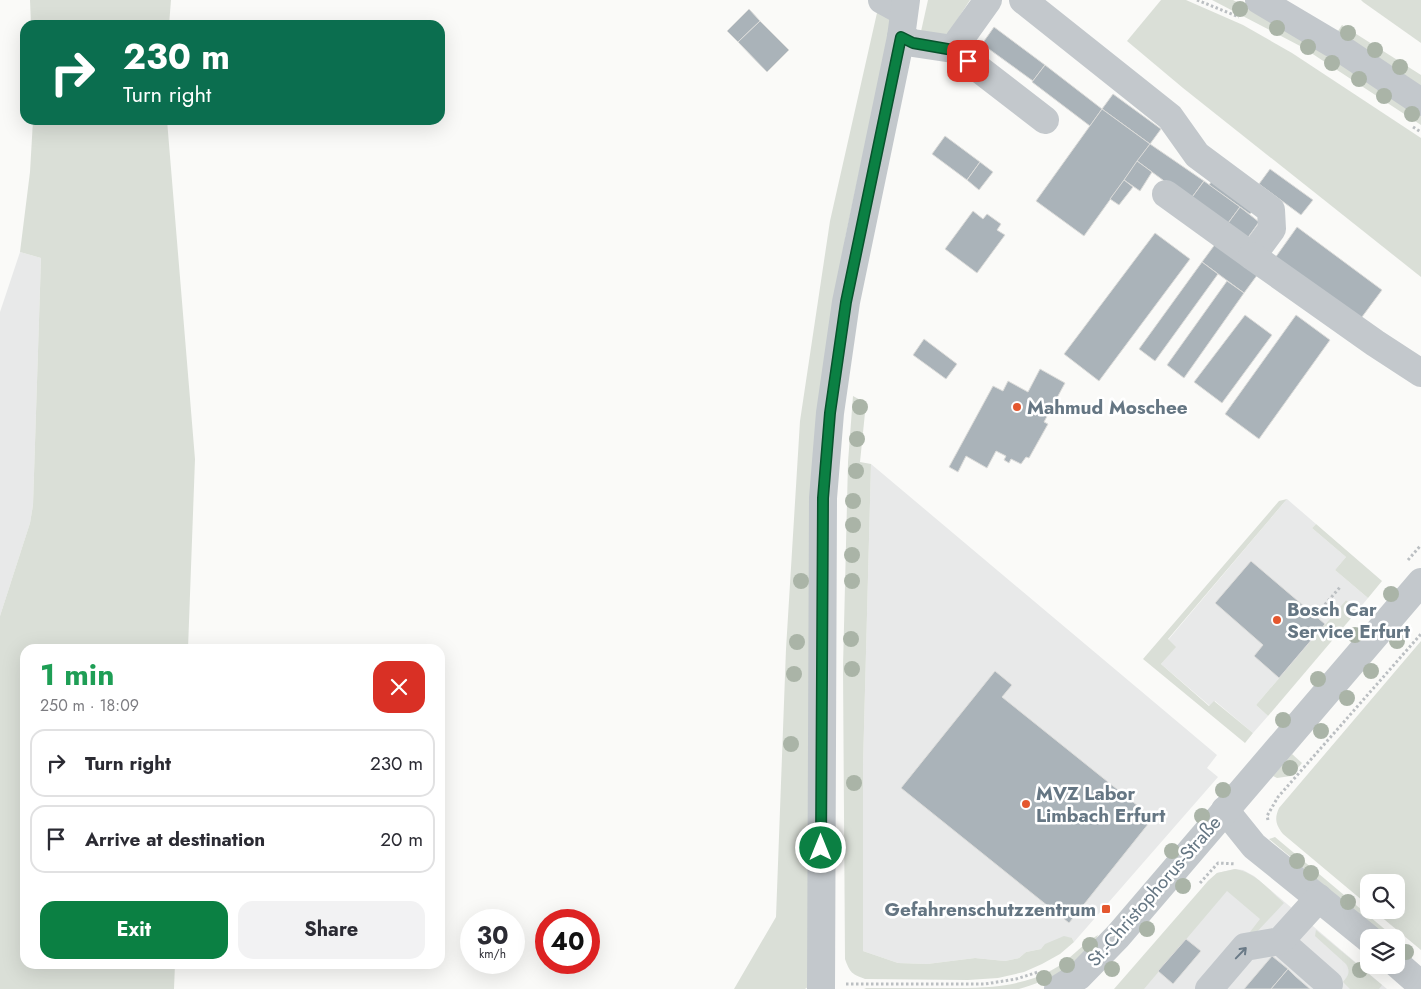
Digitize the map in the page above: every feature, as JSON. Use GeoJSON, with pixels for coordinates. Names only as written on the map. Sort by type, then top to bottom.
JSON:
{"type":"FeatureCollection","features":[{"type":"Feature","properties":{"kind":"street"},"geometry":{"type":"LineString","coordinates":[[953,50],[988,0]]}},
{"type":"Feature","properties":{"kind":"street"},"geometry":{"type":"LineString","coordinates":[[1023,0],[1170,117],[1197,155],[1271,210],[1272,229],[1252,256]]}},
{"type":"Feature","properties":{"kind":"street"},"geometry":{"type":"LineString","coordinates":[[1259,0],[1340,48],[1421,102]]}},
{"type":"Feature","properties":{"kind":"street"},"geometry":{"type":"LineString","coordinates":[[899,12],[913,43],[953,50],[1045,120]]}},
{"type":"Feature","properties":{"kind":"street"},"geometry":{"type":"LineString","coordinates":[[821,986],[823,498],[830,413],[846,302],[899,12]]}},
{"type":"Feature","properties":{"kind":"street"},"geometry":{"type":"LineString","coordinates":[[1166,194],[1421,373]]}},
{"type":"Feature","properties":{"kind":"street","name":"St.-Christophorus-Straße"},"geometry":{"type":"LineString","coordinates":[[1050,980],[1079,976],[1102,953],[1421,582]]}},
{"type":"Feature","properties":{"kind":"street","name":"St.-Christophorus-Straße"},"geometry":{"type":"LineString","coordinates":[[1225,810],[1254,846],[1360,932]]}},
{"type":"Feature","properties":{"kind":"street"},"geometry":{"type":"LineString","coordinates":[[1208,989],[1245,947],[1280,941],[1319,898]]}},
{"type":"Feature","properties":{"kind":"street"},"geometry":{"type":"LineString","coordinates":[[1280,941],[1329,984]]}},
{"type":"Feature","properties":{"kind":"street"},"geometry":{"type":"LineString","coordinates":[[1405,971],[1421,985]]}},
{"type":"Feature","properties":{"kind":"path"},"geometry":{"type":"LineString","coordinates":[[1315,616],[1341,586]]}},
{"type":"Feature","properties":{"kind":"path"},"geometry":{"type":"LineString","coordinates":[[1198,886],[1218,863],[1240,864],[1270,827],[1267,816],[1278,797],[1421,634]]}},
{"type":"Feature","properties":{"kind":"path"},"geometry":{"type":"LineString","coordinates":[[821,986],[985,984],[1016,979],[1050,980]]}},
{"type":"Feature","properties":{"kind":"shaded area"},"geometry":{"type":"Polygon","coordinates":[[[30,0],[171,0],[169,20],[31,20],[30,0]]]}},
{"type":"Feature","properties":{"kind":"shaded area"},"geometry":{"type":"Polygon","coordinates":[[[928,0],[970,0],[946,37],[920,36],[928,0]]]}},
{"type":"Feature","properties":{"kind":"shaded area"},"geometry":{"type":"Polygon","coordinates":[[[1161,0],[1186,0],[1243,25],[1292,53],[1421,138],[1421,277],[1183,88],[1127,41],[1161,0]]]}},
{"type":"Feature","properties":{"kind":"shaded area"},"geometry":{"type":"Polygon","coordinates":[[[1212,0],[1233,0],[1306,39],[1421,116],[1421,125],[1302,47],[1212,0]]]}},
{"type":"Feature","properties":{"kind":"shaded area"},"geometry":{"type":"Polygon","coordinates":[[[1361,0],[1421,0],[1421,43],[1363,2],[1361,0]]]}},
{"type":"Feature","properties":{"kind":"shaded area"},"geometry":{"type":"Polygon","coordinates":[[[879,4],[892,18],[845,239],[808,987],[805,989],[734,989],[776,917],[786,649],[800,421],[830,221],[879,4]]]}},
{"type":"Feature","properties":{"kind":"shaded area"},"geometry":{"type":"Polygon","coordinates":[[[1342,25],[1421,75],[1421,86],[1338,31],[1342,25]]]}},
{"type":"Feature","properties":{"kind":"shaded area"},"geometry":{"type":"Polygon","coordinates":[[[33,125],[167,125],[195,459],[188,644],[20,644],[20,969],[175,969],[174,989],[0,989],[0,616],[30,523],[33,505],[41,258],[20,252],[30,172],[33,125]]]}},
{"type":"Feature","properties":{"kind":"shaded area"},"geometry":{"type":"Polygon","coordinates":[[[20,252],[41,258],[33,505],[30,523],[0,616],[0,312],[20,252]]]}},
{"type":"Feature","properties":{"kind":"shaded area"},"geometry":{"type":"Polygon","coordinates":[[[853,396],[866,403],[860,462],[871,464],[863,766],[863,951],[898,963],[927,964],[975,958],[1005,961],[1019,958],[1026,952],[1041,949],[1045,944],[1064,936],[1072,938],[1074,942],[1060,954],[1024,972],[998,978],[968,980],[865,979],[852,972],[845,959],[843,667],[848,462],[853,396]]]}},
{"type":"Feature","properties":{"kind":"shaded area"},"geometry":{"type":"Polygon","coordinates":[[[871,464],[1217,755],[1207,768],[1218,777],[1074,942],[1072,938],[1026,952],[1019,958],[1005,961],[975,958],[927,964],[898,963],[863,951],[863,766],[871,464]]]}},
{"type":"Feature","properties":{"kind":"shaded area"},"geometry":{"type":"Polygon","coordinates":[[[1287,499],[1316,524],[1312,528],[1346,557],[1335,570],[1368,598],[1358,610],[1346,600],[1256,705],[1268,716],[1253,733],[1215,701],[1210,706],[1161,664],[1175,647],[1168,640],[1287,499]]]}},
{"type":"Feature","properties":{"kind":"shaded area"},"geometry":{"type":"Polygon","coordinates":[[[1287,499],[1168,639],[1176,647],[1161,664],[1209,706],[1214,701],[1253,733],[1245,743],[1143,659],[1279,501],[1287,499]]]}},
{"type":"Feature","properties":{"kind":"shaded area"},"geometry":{"type":"Polygon","coordinates":[[[1316,524],[1382,581],[1368,598],[1335,570],[1346,557],[1312,528],[1316,524]]]}},
{"type":"Feature","properties":{"kind":"shaded area"},"geometry":{"type":"Polygon","coordinates":[[[1346,600],[1358,610],[1268,716],[1256,705],[1346,600]]]}},
{"type":"Feature","properties":{"kind":"shaded area"},"geometry":{"type":"Polygon","coordinates":[[[1421,641],[1421,950],[1405,937],[1405,929],[1396,929],[1384,919],[1405,919],[1405,874],[1360,874],[1360,898],[1283,834],[1277,825],[1276,819],[1279,808],[1421,641]]]}},
{"type":"Feature","properties":{"kind":"shaded area"},"geometry":{"type":"Polygon","coordinates":[[[1292,754],[1302,763],[1291,776],[1277,778],[1273,776],[1292,754]]]}},
{"type":"Feature","properties":{"kind":"shaded area"},"geometry":{"type":"Polygon","coordinates":[[[1275,837],[1360,908],[1360,915],[1269,839],[1275,837]]]}},
{"type":"Feature","properties":{"kind":"shaded area"},"geometry":{"type":"Polygon","coordinates":[[[1235,869],[1243,870],[1254,876],[1360,966],[1360,974],[1369,974],[1387,989],[1124,989],[1208,881],[1217,873],[1235,869]]]}},
{"type":"Feature","properties":{"kind":"shaded area"},"geometry":{"type":"Polygon","coordinates":[[[1235,869],[1255,878],[1284,903],[1253,936],[1250,932],[1260,919],[1227,891],[1144,989],[1114,989],[1208,881],[1217,873],[1235,869]]]}},
{"type":"Feature","properties":{"kind":"shaded area"},"geometry":{"type":"Polygon","coordinates":[[[1365,919],[1373,919],[1384,929],[1376,929],[1365,919]]]}},
{"type":"Feature","properties":{"kind":"shaded area"},"geometry":{"type":"Polygon","coordinates":[[[1316,930],[1360,967],[1360,974],[1369,974],[1382,985],[1379,989],[1350,989],[1343,982],[1348,974],[1346,964],[1315,936],[1316,930]]]}},
{"type":"Feature","properties":{"kind":"shaded area"},"geometry":{"type":"Polygon","coordinates":[[[1098,935],[1086,954],[1065,970],[1019,989],[864,989],[968,988],[997,986],[1025,981],[1052,970],[1098,935]]]}},
{"type":"Feature","properties":{"kind":"building"},"geometry":{"type":"Polygon","coordinates":[[[749,9],[760,21],[738,42],[727,31],[749,9]]]}},
{"type":"Feature","properties":{"kind":"building"},"geometry":{"type":"Polygon","coordinates":[[[760,21],[789,50],[767,72],[738,42],[760,21]]]}},
{"type":"Feature","properties":{"kind":"building"},"geometry":{"type":"Polygon","coordinates":[[[994,27],[1045,65],[1033,81],[982,44],[994,27]]]}},
{"type":"Feature","properties":{"kind":"building"},"geometry":{"type":"Polygon","coordinates":[[[1045,65],[1102,109],[1090,126],[1032,82],[1045,65]]]}},
{"type":"Feature","properties":{"kind":"building"},"geometry":{"type":"Polygon","coordinates":[[[1113,94],[1161,129],[1150,144],[1102,109],[1113,94]]]}},
{"type":"Feature","properties":{"kind":"building"},"geometry":{"type":"Polygon","coordinates":[[[1102,109],[1150,144],[1084,236],[1036,201],[1102,109]]]}},
{"type":"Feature","properties":{"kind":"building"},"geometry":{"type":"Polygon","coordinates":[[[945,136],[980,162],[967,180],[932,154],[945,136]]]}},
{"type":"Feature","properties":{"kind":"building"},"geometry":{"type":"Polygon","coordinates":[[[1150,144],[1204,181],[1190,200],[1137,161],[1150,144]]]}},
{"type":"Feature","properties":{"kind":"building"},"geometry":{"type":"Polygon","coordinates":[[[1137,161],[1152,172],[1140,191],[1124,180],[1137,161]]]}},
{"type":"Feature","properties":{"kind":"building"},"geometry":{"type":"Polygon","coordinates":[[[980,162],[993,172],[979,190],[967,180],[980,162]]]}},
{"type":"Feature","properties":{"kind":"building"},"geometry":{"type":"Polygon","coordinates":[[[1270,169],[1313,200],[1301,215],[1259,184],[1270,169]]]}},
{"type":"Feature","properties":{"kind":"building"},"geometry":{"type":"Polygon","coordinates":[[[1217,174],[1258,204],[1250,214],[1209,185],[1217,174]]]}},
{"type":"Feature","properties":{"kind":"building"},"geometry":{"type":"Polygon","coordinates":[[[1124,180],[1133,187],[1119,205],[1110,199],[1124,180]]]}},
{"type":"Feature","properties":{"kind":"building"},"geometry":{"type":"Polygon","coordinates":[[[1204,181],[1240,207],[1226,226],[1190,200],[1204,181]]]}},
{"type":"Feature","properties":{"kind":"building"},"geometry":{"type":"Polygon","coordinates":[[[1240,207],[1259,222],[1244,243],[1226,226],[1240,207]]]}},
{"type":"Feature","properties":{"kind":"building"},"geometry":{"type":"Polygon","coordinates":[[[973,211],[983,219],[987,214],[1001,224],[997,230],[1005,235],[977,273],[945,249],[973,211]]]}},
{"type":"Feature","properties":{"kind":"building"},"geometry":{"type":"Polygon","coordinates":[[[1297,227],[1382,290],[1359,321],[1275,258],[1297,227]]]}},
{"type":"Feature","properties":{"kind":"building"},"geometry":{"type":"Polygon","coordinates":[[[1155,233],[1190,259],[1099,381],[1064,354],[1155,233]]]}},
{"type":"Feature","properties":{"kind":"building"},"geometry":{"type":"Polygon","coordinates":[[[1216,243],[1258,274],[1244,293],[1202,262],[1216,243]]]}},
{"type":"Feature","properties":{"kind":"building"},"geometry":{"type":"Polygon","coordinates":[[[1202,262],[1218,274],[1155,361],[1139,349],[1202,262]]]}},
{"type":"Feature","properties":{"kind":"building"},"geometry":{"type":"Polygon","coordinates":[[[1227,281],[1244,293],[1184,378],[1167,365],[1227,281]]]}},
{"type":"Feature","properties":{"kind":"building"},"geometry":{"type":"Polygon","coordinates":[[[1245,315],[1272,335],[1222,403],[1194,382],[1245,315]]]}},
{"type":"Feature","properties":{"kind":"building"},"geometry":{"type":"Polygon","coordinates":[[[1296,315],[1330,340],[1259,439],[1225,414],[1296,315]]]}},
{"type":"Feature","properties":{"kind":"building"},"geometry":{"type":"Polygon","coordinates":[[[924,339],[957,364],[946,379],[913,355],[924,339]]]}},
{"type":"Feature","properties":{"kind":"building","name":"Mahmud Moschee"},"geometry":{"type":"Polygon","coordinates":[[[1040,369],[1065,383],[1044,422],[1048,424],[1029,458],[1026,457],[1021,464],[1011,459],[1009,463],[1004,460],[1006,456],[996,451],[987,468],[966,456],[958,472],[949,467],[993,386],[1003,391],[1008,381],[1028,392],[1040,369]]]}},
{"type":"Feature","properties":{"kind":"building","name":"Bosch Car Service Erfurt"},"geometry":{"type":"Polygon","coordinates":[[[1251,561],[1325,624],[1279,678],[1254,656],[1263,645],[1215,603],[1251,561]]]}},
{"type":"Feature","properties":{"kind":"building"},"geometry":{"type":"Polygon","coordinates":[[[995,671],[1012,685],[1002,697],[1153,818],[1069,923],[901,788],[995,671]]]}},
{"type":"Feature","properties":{"kind":"building"},"geometry":{"type":"Polygon","coordinates":[[[1186,939],[1201,951],[1173,984],[1158,971],[1186,939]]]}},
{"type":"Feature","properties":{"kind":"building"},"geometry":{"type":"Polygon","coordinates":[[[1272,956],[1288,969],[1271,989],[1244,989],[1272,956]]]}},
{"type":"Feature","properties":{"kind":"building"},"geometry":{"type":"Polygon","coordinates":[[[1288,969],[1295,976],[1310,989],[1271,989],[1288,969]]]}},
{"type":"Feature","properties":{"kind":"place","name":"Mahmud Moschee"},"geometry":{"type":"Point","coordinates":[1017,407]}},
{"type":"Feature","properties":{"kind":"place","name":"Bosch Car Service Erfurt"},"geometry":{"type":"Point","coordinates":[1277,620]}},
{"type":"Feature","properties":{"kind":"place","name":"MVZ Labor Limbach Erfurt"},"geometry":{"type":"Point","coordinates":[1026,804]}},
{"type":"Feature","properties":{"kind":"place","name":"Gefahrenschutzzentrum"},"geometry":{"type":"Point","coordinates":[1106,909]}},
{"type":"Feature","properties":{"kind":"route"},"geometry":{"type":"LineString","coordinates":[[821,848],[823,498],[830,413],[846,302],[901,37],[913,43],[953,50],[968,61]]}}]}
